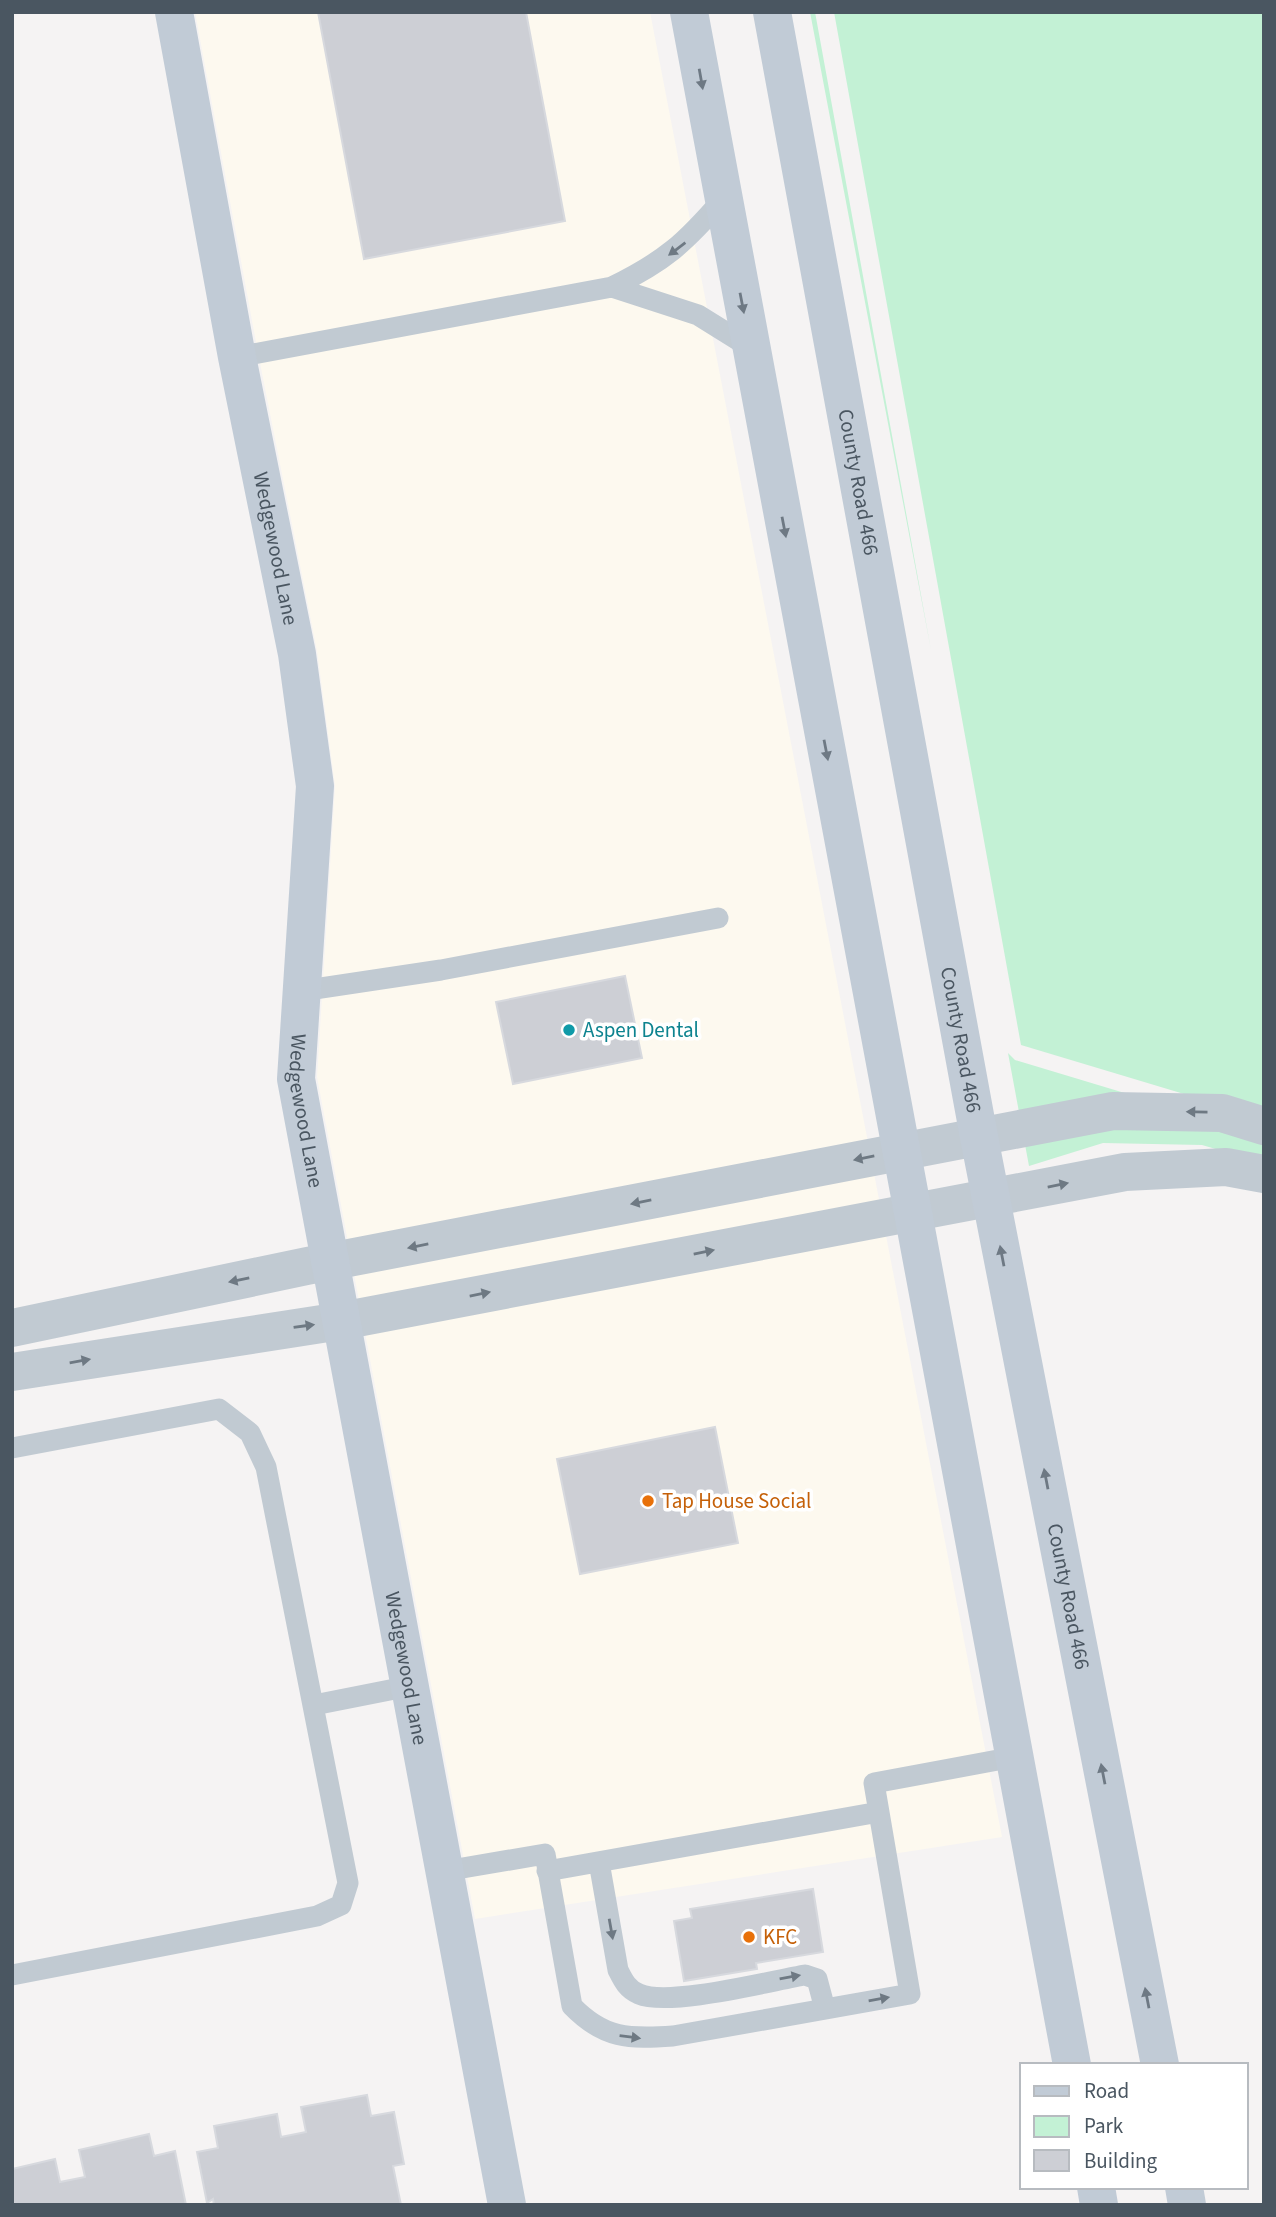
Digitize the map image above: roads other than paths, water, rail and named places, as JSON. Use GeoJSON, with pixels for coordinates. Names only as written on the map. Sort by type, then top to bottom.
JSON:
{"type":"FeatureCollection","features":[{"type":"Feature","properties":{"kind":"main road","name":"Wedgewood Lane"},"geometry":{"type":"LineString","coordinates":[[174,12],[237,357],[297,654],[314,786],[296,1079],[507,2205]]}},
{"type":"Feature","properties":{"kind":"main road"},"geometry":{"type":"LineString","coordinates":[[689,12],[1072,2063]]}},
{"type":"Feature","properties":{"kind":"main road","name":"County Road 466"},"geometry":{"type":"LineString","coordinates":[[772,12],[979,1137],[1160,2063]]}},
{"type":"Feature","properties":{"kind":"street"},"geometry":{"type":"LineString","coordinates":[[12,1328],[330,1263],[1114,1111],[1222,1113],[1264,1126]]}},
{"type":"Feature","properties":{"kind":"street"},"geometry":{"type":"LineString","coordinates":[[12,1372],[341,1321],[1125,1172],[1226,1167],[1264,1174]]}},
{"type":"Feature","properties":{"kind":"lane"},"geometry":{"type":"LineString","coordinates":[[237,357],[612,287],[646,271],[684,244],[723,199]]}},
{"type":"Feature","properties":{"kind":"lane"},"geometry":{"type":"LineString","coordinates":[[612,287],[698,315],[751,348]]}},
{"type":"Feature","properties":{"kind":"lane"},"geometry":{"type":"LineString","coordinates":[[301,991],[441,970],[718,918]]}},
{"type":"Feature","properties":{"kind":"lane"},"geometry":{"type":"LineString","coordinates":[[12,1448],[219,1409],[250,1433],[266,1467],[348,1883],[341,1905],[317,1916],[12,1975]]}},
{"type":"Feature","properties":{"kind":"lane"},"geometry":{"type":"LineString","coordinates":[[314,1705],[410,1686]]}},
{"type":"Feature","properties":{"kind":"lane"},"geometry":{"type":"LineString","coordinates":[[445,1871],[545,1854],[572,2006],[588,2022],[609,2034],[637,2039],[673,2036],[910,1994],[874,1783],[1014,1757]]}},
{"type":"Feature","properties":{"kind":"lane"},"geometry":{"type":"LineString","coordinates":[[547,1871],[879,1812]]}},
{"type":"Feature","properties":{"kind":"lane"},"geometry":{"type":"LineString","coordinates":[[599,1862],[618,1970],[626,1986],[632,1990],[655,1997],[676,1997],[805,1975],[817,1979],[825,2009]]}},
{"type":"Feature","properties":{"kind":"place","name":"Aspen Dental"},"geometry":{"type":"Point","coordinates":[569,1030]}},
{"type":"Feature","properties":{"kind":"place","name":"Tap House Social"},"geometry":{"type":"Point","coordinates":[648,1501]}},
{"type":"Feature","properties":{"kind":"place","name":"KFC"},"geometry":{"type":"Point","coordinates":[749,1937]}}]}
